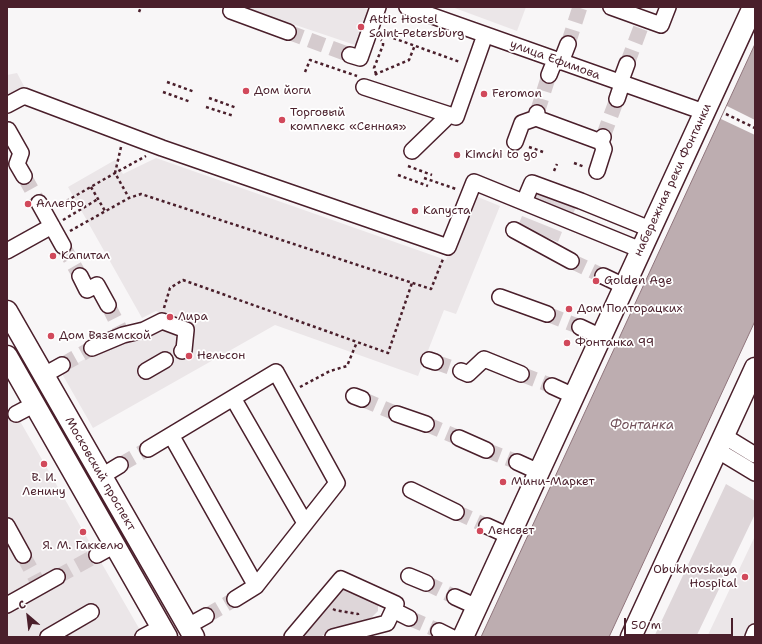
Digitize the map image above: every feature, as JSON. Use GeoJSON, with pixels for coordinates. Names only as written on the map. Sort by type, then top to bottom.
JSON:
{"type":"FeatureCollection","features":[{"type":"Feature","properties":{"kind":"main road","name":"набережная реки Фонтанки"},"geometry":{"type":"LineString","coordinates":[[463,637],[753,7]]}},
{"type":"Feature","properties":{"kind":"main road","name":"Московский проспект"},"geometry":{"type":"LineString","coordinates":[[7,311],[191,632]]}},
{"type":"Feature","properties":{"kind":"main road","name":"Московский проспект"},"geometry":{"type":"LineString","coordinates":[[7,356],[164,632]]}},
{"type":"Feature","properties":{"kind":"main road"},"geometry":{"type":"LineString","coordinates":[[631,637],[755,368]]}},
{"type":"Feature","properties":{"kind":"street"},"geometry":{"type":"LineString","coordinates":[[232,7],[231,11],[288,32]]}},
{"type":"Feature","properties":{"kind":"street"},"geometry":{"type":"LineString","coordinates":[[350,55],[360,58],[378,7]]}},
{"type":"Feature","properties":{"kind":"street","name":"улица Ефимова"},"geometry":{"type":"LineString","coordinates":[[407,7],[704,112]]}},
{"type":"Feature","properties":{"kind":"street"},"geometry":{"type":"LineString","coordinates":[[611,7],[642,23],[660,25],[668,7]]}},
{"type":"Feature","properties":{"kind":"street"},"geometry":{"type":"LineString","coordinates":[[365,84],[456,117],[485,35]]}},
{"type":"Feature","properties":{"kind":"street"},"geometry":{"type":"LineString","coordinates":[[549,76],[568,44]]}},
{"type":"Feature","properties":{"kind":"street"},"geometry":{"type":"LineString","coordinates":[[617,99],[627,64]]}},
{"type":"Feature","properties":{"kind":"street"},"geometry":{"type":"LineString","coordinates":[[7,105],[24,96],[162,148],[448,247],[474,182],[641,250]]}},
{"type":"Feature","properties":{"kind":"street"},"geometry":{"type":"LineString","coordinates":[[412,151],[445,119],[446,114]]}},
{"type":"Feature","properties":{"kind":"street"},"geometry":{"type":"LineString","coordinates":[[515,142],[522,123],[536,115],[602,140],[604,149],[597,171]]}},
{"type":"Feature","properties":{"kind":"street"},"geometry":{"type":"LineString","coordinates":[[8,130],[21,153],[18,164],[24,176]]}},
{"type":"Feature","properties":{"kind":"street"},"geometry":{"type":"LineString","coordinates":[[524,202],[532,183],[581,201],[650,230]]}},
{"type":"Feature","properties":{"kind":"street"},"geometry":{"type":"LineString","coordinates":[[7,251],[45,214],[63,246]]}},
{"type":"Feature","properties":{"kind":"street"},"geometry":{"type":"LineString","coordinates":[[514,230],[571,261]]}},
{"type":"Feature","properties":{"kind":"street"},"geometry":{"type":"LineString","coordinates":[[80,276],[87,290],[97,284],[108,305]]}},
{"type":"Feature","properties":{"kind":"street"},"geometry":{"type":"LineString","coordinates":[[604,276],[624,286]]}},
{"type":"Feature","properties":{"kind":"street"},"geometry":{"type":"LineString","coordinates":[[500,297],[547,314]]}},
{"type":"Feature","properties":{"kind":"street"},"geometry":{"type":"LineString","coordinates":[[92,348],[122,333],[144,330],[162,321],[186,330],[184,350],[182,351]]}},
{"type":"Feature","properties":{"kind":"street"},"geometry":{"type":"LineString","coordinates":[[580,327],[601,337]]}},
{"type":"Feature","properties":{"kind":"street"},"geometry":{"type":"LineString","coordinates":[[462,371],[468,374],[484,359],[521,374]]}},
{"type":"Feature","properties":{"kind":"street"},"geometry":{"type":"LineString","coordinates":[[146,371],[165,360]]}},
{"type":"Feature","properties":{"kind":"street"},"geometry":{"type":"LineString","coordinates":[[44,375],[62,365]]}},
{"type":"Feature","properties":{"kind":"street"},"geometry":{"type":"LineString","coordinates":[[148,449],[276,372],[337,484],[256,586],[235,599]]}},
{"type":"Feature","properties":{"kind":"street"},"geometry":{"type":"LineString","coordinates":[[552,386],[574,396]]}},
{"type":"Feature","properties":{"kind":"street"},"geometry":{"type":"LineString","coordinates":[[233,398],[305,523]]}},
{"type":"Feature","properties":{"kind":"street"},"geometry":{"type":"LineString","coordinates":[[16,414],[35,404]]}},
{"type":"Feature","properties":{"kind":"street"},"geometry":{"type":"LineString","coordinates":[[397,414],[426,424]]}},
{"type":"Feature","properties":{"kind":"street"},"geometry":{"type":"LineString","coordinates":[[171,435],[256,586]]}},
{"type":"Feature","properties":{"kind":"street"},"geometry":{"type":"LineString","coordinates":[[459,438],[486,450]]}},
{"type":"Feature","properties":{"kind":"street"},"geometry":{"type":"LineString","coordinates":[[720,443],[755,456]]}},
{"type":"Feature","properties":{"kind":"street"},"geometry":{"type":"LineString","coordinates":[[720,443],[755,473]]}},
{"type":"Feature","properties":{"kind":"street"},"geometry":{"type":"LineString","coordinates":[[517,462],[539,472]]}},
{"type":"Feature","properties":{"kind":"street"},"geometry":{"type":"LineString","coordinates":[[102,476],[120,465]]}},
{"type":"Feature","properties":{"kind":"street"},"geometry":{"type":"LineString","coordinates":[[411,490],[456,512]]}},
{"type":"Feature","properties":{"kind":"street"},"geometry":{"type":"LineString","coordinates":[[7,526],[11,542],[24,555]]}},
{"type":"Feature","properties":{"kind":"street"},"geometry":{"type":"LineString","coordinates":[[487,526],[509,536]]}},
{"type":"Feature","properties":{"kind":"street"},"geometry":{"type":"LineString","coordinates":[[97,555],[115,545]]}},
{"type":"Feature","properties":{"kind":"street"},"geometry":{"type":"LineString","coordinates":[[409,576],[426,583]]}},
{"type":"Feature","properties":{"kind":"street"},"geometry":{"type":"LineString","coordinates":[[7,605],[38,582],[57,577]]}},
{"type":"Feature","properties":{"kind":"street"},"geometry":{"type":"LineString","coordinates":[[292,637],[341,579],[396,604],[387,623],[333,637]]}},
{"type":"Feature","properties":{"kind":"street"},"geometry":{"type":"LineString","coordinates":[[455,597],[477,607]]}},
{"type":"Feature","properties":{"kind":"street"},"geometry":{"type":"LineString","coordinates":[[393,610],[409,618]]}},
{"type":"Feature","properties":{"kind":"street"},"geometry":{"type":"LineString","coordinates":[[48,637],[91,612]]}},
{"type":"Feature","properties":{"kind":"street"},"geometry":{"type":"LineString","coordinates":[[191,632],[206,616]]}},
{"type":"Feature","properties":{"kind":"street"},"geometry":{"type":"LineString","coordinates":[[143,637],[164,632]]}},
{"type":"Feature","properties":{"kind":"street"},"geometry":{"type":"LineString","coordinates":[[753,637],[755,632]]}},
{"type":"Feature","properties":{"kind":"path"},"geometry":{"type":"LineString","coordinates":[[139,12],[141,7]]}},
{"type":"Feature","properties":{"kind":"path"},"geometry":{"type":"LineString","coordinates":[[371,29],[474,67]]}},
{"type":"Feature","properties":{"kind":"path"},"geometry":{"type":"LineString","coordinates":[[305,72],[310,60],[365,84],[376,74],[409,60],[415,45]]}},
{"type":"Feature","properties":{"kind":"path"},"geometry":{"type":"LineString","coordinates":[[167,82],[194,92]]}},
{"type":"Feature","properties":{"kind":"path"},"geometry":{"type":"LineString","coordinates":[[163,92],[191,102]]}},
{"type":"Feature","properties":{"kind":"path"},"geometry":{"type":"LineString","coordinates":[[209,98],[237,108]]}},
{"type":"Feature","properties":{"kind":"path"},"geometry":{"type":"LineString","coordinates":[[206,107],[234,116]]}},
{"type":"Feature","properties":{"kind":"path"},"geometry":{"type":"LineString","coordinates":[[723,112],[755,128]]}},
{"type":"Feature","properties":{"kind":"path"},"geometry":{"type":"LineString","coordinates":[[45,214],[115,173],[162,148]]}},
{"type":"Feature","properties":{"kind":"path"},"geometry":{"type":"LineString","coordinates":[[402,164],[432,175]]}},
{"type":"Feature","properties":{"kind":"path"},"geometry":{"type":"LineString","coordinates":[[554,171],[557,164]]}},
{"type":"Feature","properties":{"kind":"path"},"geometry":{"type":"LineString","coordinates":[[115,173],[129,198]]}},
{"type":"Feature","properties":{"kind":"path"},"geometry":{"type":"LineString","coordinates":[[398,175],[428,186]]}},
{"type":"Feature","properties":{"kind":"path"},"geometry":{"type":"LineString","coordinates":[[424,178],[450,187]]}},
{"type":"Feature","properties":{"kind":"path"},"geometry":{"type":"LineString","coordinates":[[91,187],[105,212]]}},
{"type":"Feature","properties":{"kind":"path"},"geometry":{"type":"LineString","coordinates":[[88,221],[129,198],[141,194],[431,289],[448,247]]}},
{"type":"Feature","properties":{"kind":"path"},"geometry":{"type":"LineString","coordinates":[[45,214],[98,200]]}},
{"type":"Feature","properties":{"kind":"path"},"geometry":{"type":"LineString","coordinates":[[162,321],[162,313],[170,288],[183,280],[388,353],[412,283]]}},
{"type":"Feature","properties":{"kind":"path"},"geometry":{"type":"LineString","coordinates":[[288,394],[330,371],[347,366],[357,342]]}},
{"type":"Feature","properties":{"kind":"path"},"geometry":{"type":"LineString","coordinates":[[322,601],[335,610],[358,614],[364,629]]}},
{"type":"Feature","properties":{"kind":"shaded area"},"geometry":{"type":"Polygon","coordinates":[[[242,7],[361,7],[373,11],[361,47],[242,7]]]}},
{"type":"Feature","properties":{"kind":"shaded area"},"geometry":{"type":"Polygon","coordinates":[[[452,7],[526,7],[517,31],[452,7]]]}},
{"type":"Feature","properties":{"kind":"shaded area"},"geometry":{"type":"Polygon","coordinates":[[[17,73],[25,88],[7,98],[7,75],[17,73]]]}},
{"type":"Feature","properties":{"kind":"shaded area"},"geometry":{"type":"Polygon","coordinates":[[[156,158],[446,260],[473,195],[500,206],[456,314],[444,310],[418,376],[275,325],[93,428],[61,372],[164,316],[169,315],[156,311],[142,318],[68,187],[115,160],[123,174],[156,158]]]}},
{"type":"Feature","properties":{"kind":"shaded area"},"geometry":{"type":"Polygon","coordinates":[[[537,193],[577,204],[572,217],[534,200],[537,193]]]}},
{"type":"Feature","properties":{"kind":"shaded area"},"geometry":{"type":"Polygon","coordinates":[[[522,216],[562,232],[558,242],[518,226],[522,216]]]}},
{"type":"Feature","properties":{"kind":"shaded area"},"geometry":{"type":"Polygon","coordinates":[[[13,409],[144,637],[7,637],[7,412],[13,409]]]}},
{"type":"Feature","properties":{"kind":"shaded area"},"geometry":{"type":"Polygon","coordinates":[[[726,484],[755,501],[755,514],[696,637],[654,637],[726,484]]]}},
{"type":"Feature","properties":{"kind":"shaded area","name":"Obukhovskaya Hospital"},"geometry":{"type":"Polygon","coordinates":[[[755,536],[755,637],[707,637],[755,536]]]}},
{"type":"Feature","properties":{"kind":"shaded area"},"geometry":{"type":"Polygon","coordinates":[[[342,586],[378,604],[378,611],[371,618],[331,631],[320,637],[300,637],[342,586]]]}},
{"type":"Feature","properties":{"kind":"water","name":"Фонтанка"},"geometry":{"type":"Polygon","coordinates":[[[755,44],[755,321],[609,637],[481,637],[755,44]]]}},
{"type":"Feature","properties":{"kind":"pier"},"geometry":{"type":"Polygon","coordinates":[[[727,106],[755,120],[755,135],[721,119],[727,106]]]}},
{"type":"Feature","properties":{"kind":"tunnel"},"geometry":{"type":"LineString","coordinates":[[568,44],[580,7]]}},
{"type":"Feature","properties":{"kind":"tunnel"},"geometry":{"type":"LineString","coordinates":[[627,64],[641,27]]}},
{"type":"Feature","properties":{"kind":"tunnel"},"geometry":{"type":"LineString","coordinates":[[288,32],[350,55]]}},
{"type":"Feature","properties":{"kind":"tunnel"},"geometry":{"type":"LineString","coordinates":[[537,113],[549,75]]}},
{"type":"Feature","properties":{"kind":"tunnel"},"geometry":{"type":"LineString","coordinates":[[603,137],[617,99]]}},
{"type":"Feature","properties":{"kind":"tunnel"},"geometry":{"type":"LineString","coordinates":[[24,176],[39,203]]}},
{"type":"Feature","properties":{"kind":"tunnel"},"geometry":{"type":"LineString","coordinates":[[63,246],[80,276]]}},
{"type":"Feature","properties":{"kind":"tunnel"},"geometry":{"type":"LineString","coordinates":[[571,261],[603,276]]}},
{"type":"Feature","properties":{"kind":"tunnel"},"geometry":{"type":"LineString","coordinates":[[108,305],[121,331]]}},
{"type":"Feature","properties":{"kind":"tunnel"},"geometry":{"type":"LineString","coordinates":[[547,314],[580,327]]}},
{"type":"Feature","properties":{"kind":"tunnel"},"geometry":{"type":"LineString","coordinates":[[62,365],[92,348]]}},
{"type":"Feature","properties":{"kind":"tunnel"},"geometry":{"type":"LineString","coordinates":[[435,362],[461,371]]}},
{"type":"Feature","properties":{"kind":"tunnel"},"geometry":{"type":"LineString","coordinates":[[521,374],[552,386]]}},
{"type":"Feature","properties":{"kind":"tunnel"},"geometry":{"type":"LineString","coordinates":[[362,399],[397,414]]}},
{"type":"Feature","properties":{"kind":"tunnel"},"geometry":{"type":"LineString","coordinates":[[426,424],[459,438]]}},
{"type":"Feature","properties":{"kind":"tunnel"},"geometry":{"type":"LineString","coordinates":[[120,465],[148,449]]}},
{"type":"Feature","properties":{"kind":"tunnel"},"geometry":{"type":"LineString","coordinates":[[486,450],[517,462]]}},
{"type":"Feature","properties":{"kind":"tunnel"},"geometry":{"type":"LineString","coordinates":[[456,512],[487,526]]}},
{"type":"Feature","properties":{"kind":"tunnel"},"geometry":{"type":"LineString","coordinates":[[23,555],[36,579]]}},
{"type":"Feature","properties":{"kind":"tunnel"},"geometry":{"type":"LineString","coordinates":[[57,577],[97,555]]}},
{"type":"Feature","properties":{"kind":"tunnel"},"geometry":{"type":"LineString","coordinates":[[426,583],[455,597]]}},
{"type":"Feature","properties":{"kind":"tunnel"},"geometry":{"type":"LineString","coordinates":[[206,616],[235,599]]}},
{"type":"Feature","properties":{"kind":"tunnel"},"geometry":{"type":"LineString","coordinates":[[409,618],[439,631]]}},
{"type":"Feature","properties":{"kind":"place","name":"Attic Hostel Saint-Petersburg"},"geometry":{"type":"Point","coordinates":[361,27]}},
{"type":"Feature","properties":{"kind":"place","name":"Дом йоги"},"geometry":{"type":"Point","coordinates":[246,91]}},
{"type":"Feature","properties":{"kind":"place","name":"Feromon"},"geometry":{"type":"Point","coordinates":[484,94]}},
{"type":"Feature","properties":{"kind":"place","name":"Торговый комплекс «Сенная»"},"geometry":{"type":"Point","coordinates":[282,120]}},
{"type":"Feature","properties":{"kind":"place","name":"Kimchi to go"},"geometry":{"type":"Point","coordinates":[457,155]}},
{"type":"Feature","properties":{"kind":"place","name":"Аллегро"},"geometry":{"type":"Point","coordinates":[28,204]}},
{"type":"Feature","properties":{"kind":"place","name":"Капуста"},"geometry":{"type":"Point","coordinates":[415,211]}},
{"type":"Feature","properties":{"kind":"place","name":"Капитал"},"geometry":{"type":"Point","coordinates":[53,256]}},
{"type":"Feature","properties":{"kind":"place","name":"Golden Age"},"geometry":{"type":"Point","coordinates":[596,281]}},
{"type":"Feature","properties":{"kind":"place","name":"Дом Полторацких"},"geometry":{"type":"Point","coordinates":[569,309]}},
{"type":"Feature","properties":{"kind":"place","name":"Лира"},"geometry":{"type":"Point","coordinates":[170,317]}},
{"type":"Feature","properties":{"kind":"place","name":"Дом Вяземской"},"geometry":{"type":"Point","coordinates":[51,336]}},
{"type":"Feature","properties":{"kind":"place","name":"Фонтанка 99"},"geometry":{"type":"Point","coordinates":[567,343]}},
{"type":"Feature","properties":{"kind":"place","name":"Нельсон"},"geometry":{"type":"Point","coordinates":[189,356]}},
{"type":"Feature","properties":{"kind":"place","name":"В. И. Ленину"},"geometry":{"type":"Point","coordinates":[44,464]}},
{"type":"Feature","properties":{"kind":"place","name":"Мини-Маркет"},"geometry":{"type":"Point","coordinates":[503,482]}},
{"type":"Feature","properties":{"kind":"place","name":"Ленсвет"},"geometry":{"type":"Point","coordinates":[480,531]}},
{"type":"Feature","properties":{"kind":"place","name":"Я. М. Гаккелю"},"geometry":{"type":"Point","coordinates":[83,532]}},
{"type":"Feature","properties":{"kind":"place","name":"Obukhovskaya Hospital"},"geometry":{"type":"Point","coordinates":[745,577]}}]}
